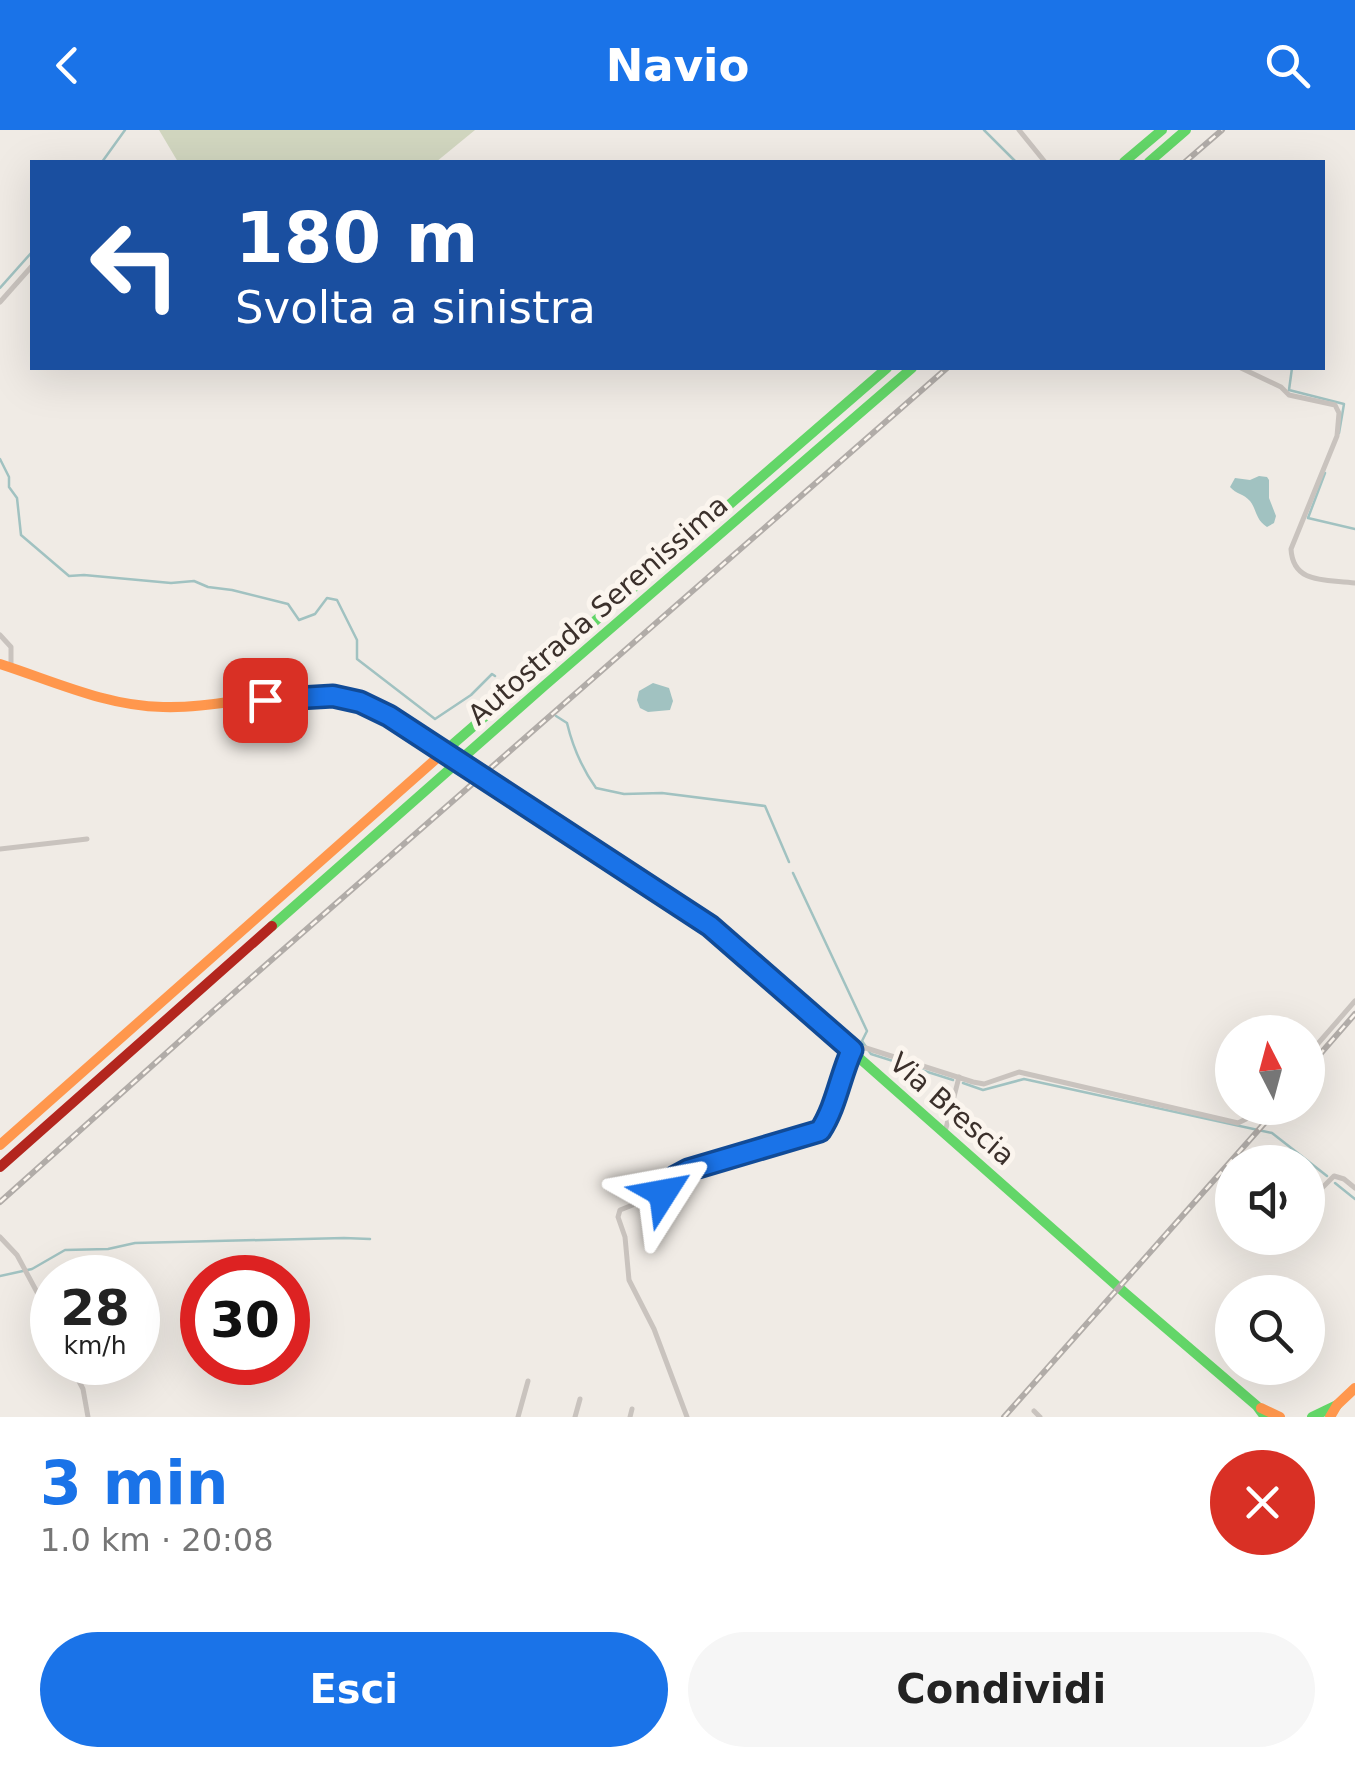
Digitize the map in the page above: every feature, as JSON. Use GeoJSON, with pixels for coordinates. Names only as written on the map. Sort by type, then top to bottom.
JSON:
{"type":"FeatureCollection","features":[{"type":"Feature","properties":{"kind":"main road"},"geometry":{"type":"LineString","coordinates":[[1126,160],[1162,130]]}},
{"type":"Feature","properties":{"kind":"main road"},"geometry":{"type":"LineString","coordinates":[[1151,160],[1186,130]]}},
{"type":"Feature","properties":{"kind":"main road","name":"Autostrada Serenissima"},"geometry":{"type":"LineString","coordinates":[[0,1145],[532,674],[885,370]]}},
{"type":"Feature","properties":{"kind":"main road","name":"Autostrada Serenissima"},"geometry":{"type":"LineString","coordinates":[[0,1166],[910,370]]}},
{"type":"Feature","properties":{"kind":"main road","name":"Via Brescia"},"geometry":{"type":"LineString","coordinates":[[6,666],[140,706],[333,696],[360,702],[389,716],[710,926],[1257,1406]]}},
{"type":"Feature","properties":{"kind":"main road"},"geometry":{"type":"LineString","coordinates":[[1330,1417],[1355,1388]]}},
{"type":"Feature","properties":{"kind":"main road"},"geometry":{"type":"LineString","coordinates":[[1257,1406],[1265,1417]]}},
{"type":"Feature","properties":{"kind":"main road"},"geometry":{"type":"LineString","coordinates":[[1257,1406],[1280,1417]]}},
{"type":"Feature","properties":{"kind":"main road"},"geometry":{"type":"LineString","coordinates":[[1312,1417],[1337,1406]]}},
{"type":"Feature","properties":{"kind":"street"},"geometry":{"type":"LineString","coordinates":[[1019,130],[1044,160]]}},
{"type":"Feature","properties":{"kind":"street"},"geometry":{"type":"LineString","coordinates":[[0,302],[30,268]]}},
{"type":"Feature","properties":{"kind":"street"},"geometry":{"type":"LineString","coordinates":[[1245,370],[1282,387],[1289,395],[1335,406],[1339,413],[1337,436],[1291,549],[1292,562],[1306,576],[1355,583]]}},
{"type":"Feature","properties":{"kind":"street"},"geometry":{"type":"LineString","coordinates":[[0,635],[11,647],[6,666]]}},
{"type":"Feature","properties":{"kind":"street"},"geometry":{"type":"LineString","coordinates":[[0,849],[87,839]]}},
{"type":"Feature","properties":{"kind":"street"},"geometry":{"type":"LineString","coordinates":[[1325,1035],[1355,1001]]}},
{"type":"Feature","properties":{"kind":"street"},"geometry":{"type":"LineString","coordinates":[[687,1417],[652,1325],[629,1280],[620,1210],[663,1193],[675,1177],[688,1170],[820,1131],[852,1050],[868,1049],[984,1084],[1018,1072],[1215,1117]]}},
{"type":"Feature","properties":{"kind":"street"},"geometry":{"type":"LineString","coordinates":[[944,1132],[959,1077]]}},
{"type":"Feature","properties":{"kind":"street"},"geometry":{"type":"LineString","coordinates":[[1325,1185],[1334,1176],[1355,1188]]}},
{"type":"Feature","properties":{"kind":"street"},"geometry":{"type":"LineString","coordinates":[[0,1237],[30,1278]]}},
{"type":"Feature","properties":{"kind":"street"},"geometry":{"type":"LineString","coordinates":[[518,1417],[528,1382]]}},
{"type":"Feature","properties":{"kind":"street"},"geometry":{"type":"LineString","coordinates":[[81,1385],[88,1417]]}},
{"type":"Feature","properties":{"kind":"street"},"geometry":{"type":"LineString","coordinates":[[575,1417],[580,1399]]}},
{"type":"Feature","properties":{"kind":"street"},"geometry":{"type":"LineString","coordinates":[[1034,1410],[1040,1417]]}},
{"type":"Feature","properties":{"kind":"green space"},"geometry":{"type":"Polygon","coordinates":[[[159,130],[475,130],[438,160],[177,160],[159,130]]]}},
{"type":"Feature","properties":{"kind":"water"},"geometry":{"type":"Polygon","coordinates":[[[1259,476],[1269,480],[1269,498],[1276,516],[1267,527],[1250,501],[1230,487],[1235,478],[1250,480],[1259,476]]]}},
{"type":"Feature","properties":{"kind":"water"},"geometry":{"type":"Polygon","coordinates":[[[653,683],[669,688],[673,701],[670,710],[648,712],[640,708],[639,691],[653,683]]]}},
{"type":"Feature","properties":{"kind":"waterway"},"geometry":{"type":"LineString","coordinates":[[103,160],[125,130]]}},
{"type":"Feature","properties":{"kind":"waterway"},"geometry":{"type":"LineString","coordinates":[[984,130],[1014,160]]}},
{"type":"Feature","properties":{"kind":"waterway"},"geometry":{"type":"LineString","coordinates":[[0,288],[30,254]]}},
{"type":"Feature","properties":{"kind":"waterway"},"geometry":{"type":"LineString","coordinates":[[1292,370],[1289,390],[1344,404],[1339,433]]}},
{"type":"Feature","properties":{"kind":"waterway"},"geometry":{"type":"LineString","coordinates":[[0,459],[17,498],[21,535],[69,576],[194,581],[288,604],[299,620],[315,614],[327,598],[337,600],[357,640],[357,659],[435,719],[471,695],[492,674],[495,676]]}},
{"type":"Feature","properties":{"kind":"waterway"},"geometry":{"type":"LineString","coordinates":[[1325,473],[1308,518],[1355,529]]}},
{"type":"Feature","properties":{"kind":"waterway"},"geometry":{"type":"LineString","coordinates":[[556,716],[567,723],[578,757],[596,788],[624,794],[662,793],[765,806],[789,862]]}},
{"type":"Feature","properties":{"kind":"waterway"},"geometry":{"type":"LineString","coordinates":[[793,873],[867,1031],[862,1041],[871,1054],[953,1080]]}},
{"type":"Feature","properties":{"kind":"waterway"},"geometry":{"type":"LineString","coordinates":[[963,1083],[983,1090],[1024,1079],[1272,1133],[1327,1176]]}},
{"type":"Feature","properties":{"kind":"waterway"},"geometry":{"type":"LineString","coordinates":[[1335,1183],[1355,1199]]}},
{"type":"Feature","properties":{"kind":"waterway"},"geometry":{"type":"LineString","coordinates":[[0,1276],[32,1269],[65,1250],[108,1249],[135,1243],[370,1239]]}},
{"type":"Feature","properties":{"kind":"railway"},"geometry":{"type":"LineString","coordinates":[[1187,160],[1222,130]]}},
{"type":"Feature","properties":{"kind":"railway"},"geometry":{"type":"LineString","coordinates":[[0,1202],[945,370]]}},
{"type":"Feature","properties":{"kind":"railway"},"geometry":{"type":"LineString","coordinates":[[1325,1048],[1355,1014]]}},
{"type":"Feature","properties":{"kind":"railway"},"geometry":{"type":"LineString","coordinates":[[1004,1417],[1263,1125]]}},
{"type":"Feature","properties":{"kind":"traffic: fast"},"geometry":{"type":"LineString","coordinates":[[1126,160],[1162,130]]}},
{"type":"Feature","properties":{"kind":"traffic: fast"},"geometry":{"type":"LineString","coordinates":[[1151,160],[1186,130]]}},
{"type":"Feature","properties":{"kind":"traffic: fast"},"geometry":{"type":"LineString","coordinates":[[445,751],[885,370]]}},
{"type":"Feature","properties":{"kind":"traffic: fast"},"geometry":{"type":"LineString","coordinates":[[272,926],[910,370]]}},
{"type":"Feature","properties":{"kind":"traffic: fast"},"geometry":{"type":"LineString","coordinates":[[666,897],[710,926],[1265,1417]]}},
{"type":"Feature","properties":{"kind":"traffic: fast"},"geometry":{"type":"LineString","coordinates":[[1312,1417],[1337,1405]]}},
{"type":"Feature","properties":{"kind":"traffic: slow"},"geometry":{"type":"LineString","coordinates":[[0,664],[80,692],[142,706],[185,707],[296,695],[359,702],[389,716],[666,897]]}},
{"type":"Feature","properties":{"kind":"traffic: slow"},"geometry":{"type":"LineString","coordinates":[[0,1145],[445,751]]}},
{"type":"Feature","properties":{"kind":"traffic: slow"},"geometry":{"type":"LineString","coordinates":[[1330,1417],[1355,1388]]}},
{"type":"Feature","properties":{"kind":"traffic: slow"},"geometry":{"type":"LineString","coordinates":[[1261,1408],[1280,1417]]}},
{"type":"Feature","properties":{"kind":"traffic: jam"},"geometry":{"type":"LineString","coordinates":[[0,1167],[272,926]]}},
{"type":"Feature","properties":{"kind":"route"},"geometry":{"type":"LineString","coordinates":[[265,700],[333,696],[360,702],[389,716],[692,912],[852,1050],[820,1131],[688,1170],[675,1177],[663,1193]]}}]}
